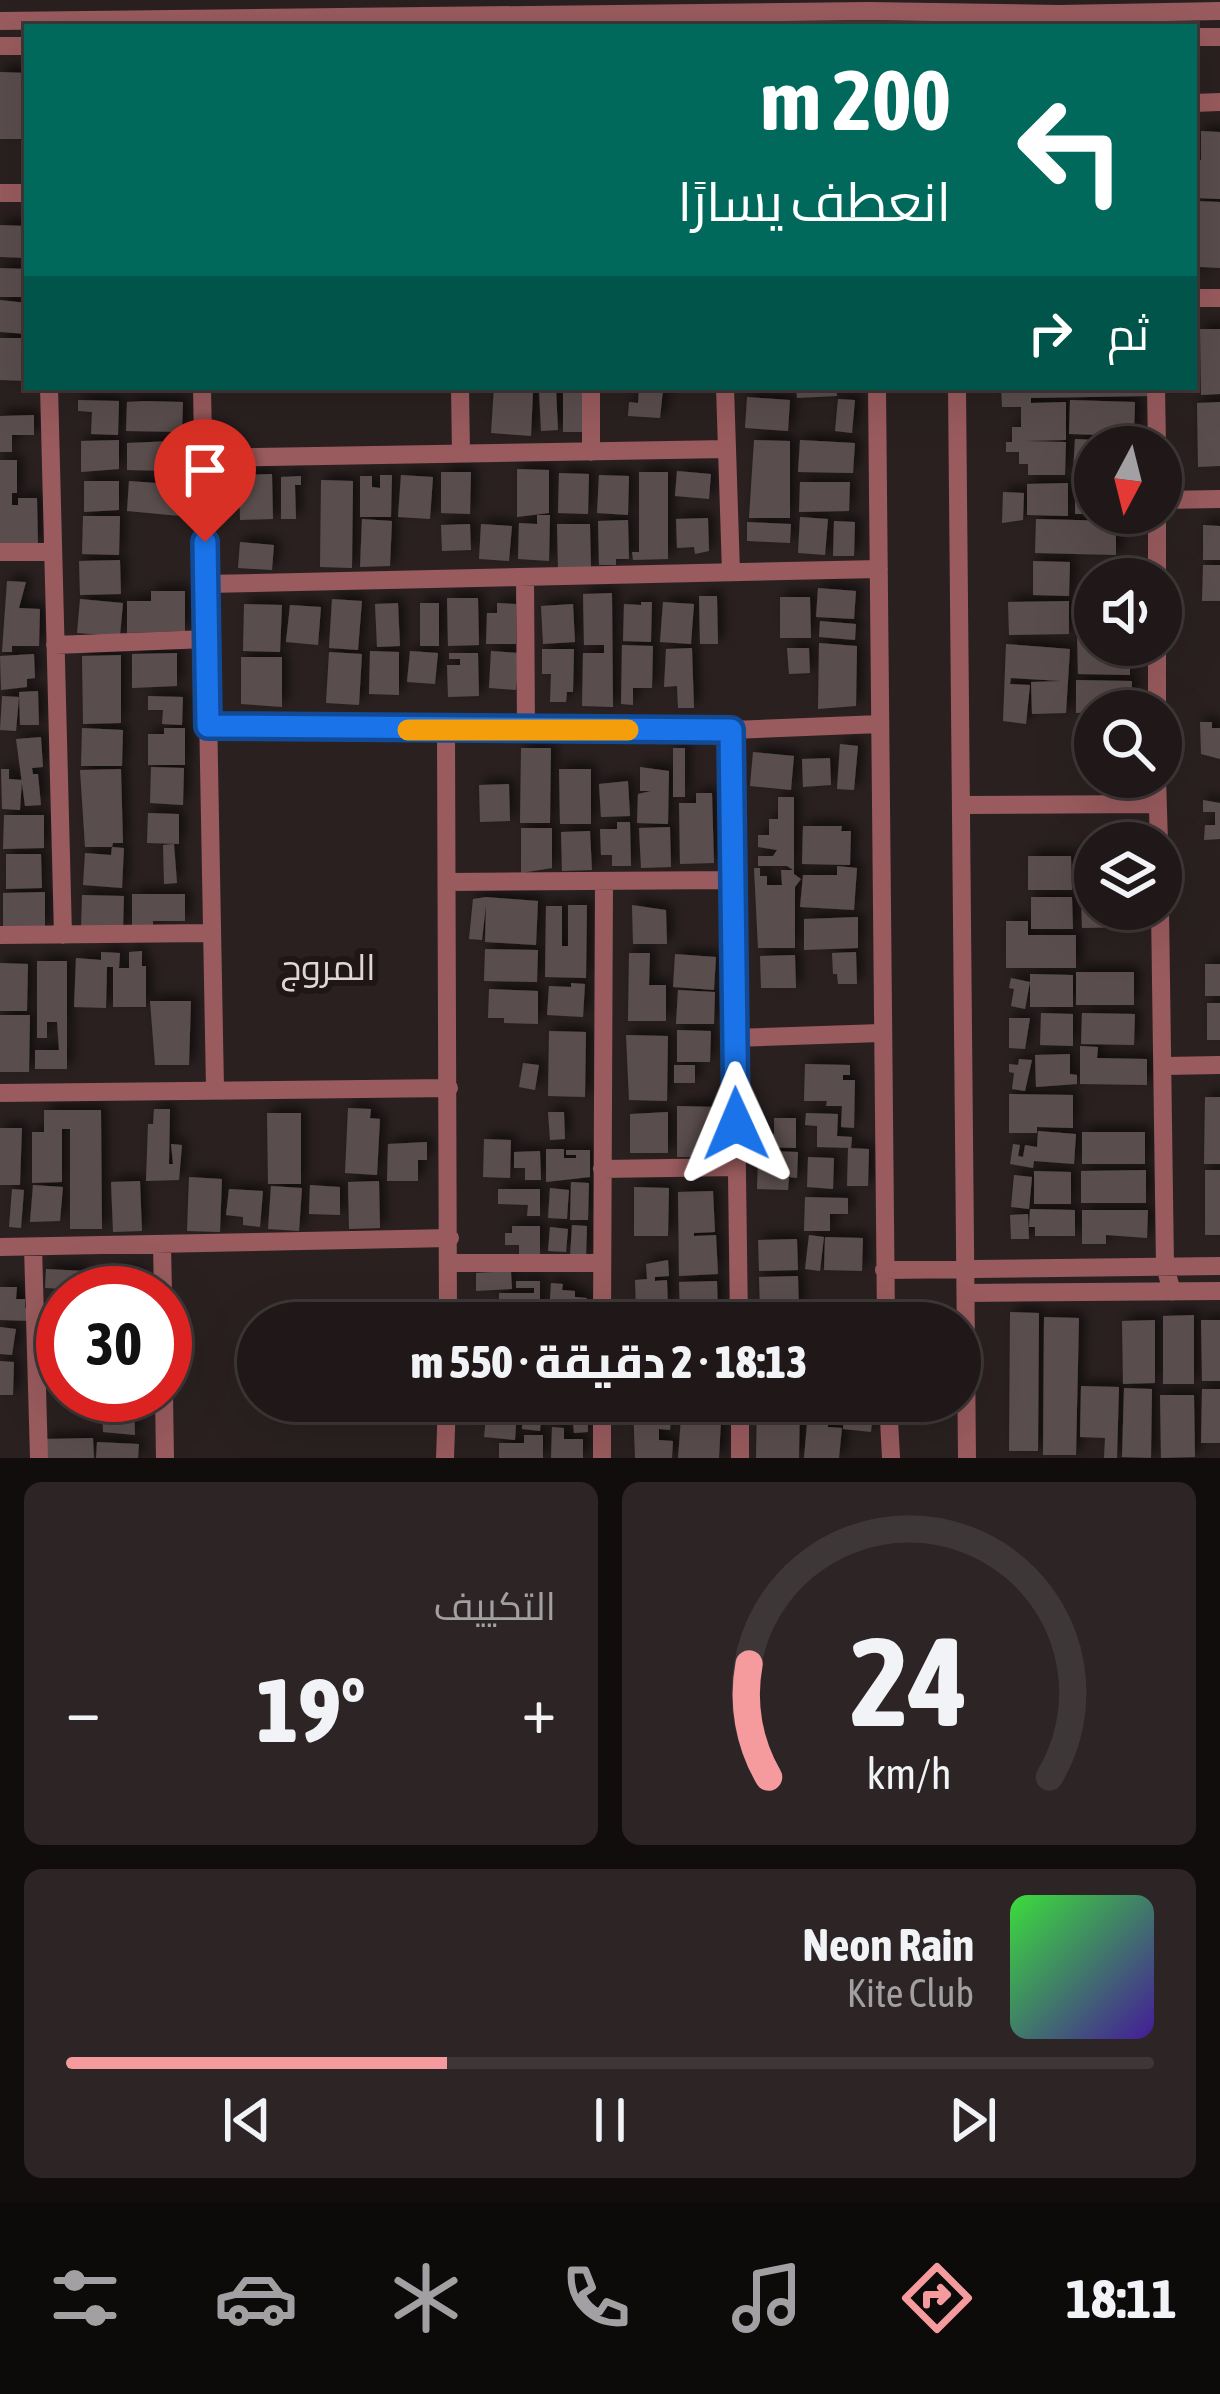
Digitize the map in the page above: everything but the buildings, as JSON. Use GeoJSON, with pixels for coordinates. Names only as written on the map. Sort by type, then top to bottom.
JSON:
{"type":"FeatureCollection","features":[{"type":"Feature","properties":{"kind":"street"},"geometry":{"type":"LineString","coordinates":[[0,21],[637,7],[867,19],[1059,7],[1218,8]]}},
{"type":"Feature","properties":{"kind":"street"},"geometry":{"type":"LineString","coordinates":[[49,390],[62,934]]}},
{"type":"Feature","properties":{"kind":"street"},"geometry":{"type":"LineString","coordinates":[[202,390],[215,1089]]}},
{"type":"Feature","properties":{"kind":"street"},"geometry":{"type":"LineString","coordinates":[[460,390],[461,454]]}},
{"type":"Feature","properties":{"kind":"street"},"geometry":{"type":"LineString","coordinates":[[591,390],[591,452]]}},
{"type":"Feature","properties":{"kind":"street"},"geometry":{"type":"LineString","coordinates":[[725,390],[731,572]]}},
{"type":"Feature","properties":{"kind":"street"},"geometry":{"type":"LineString","coordinates":[[877,390],[885,1302]]}},
{"type":"Feature","properties":{"kind":"street"},"geometry":{"type":"LineString","coordinates":[[957,390],[967,1458]]}},
{"type":"Feature","properties":{"kind":"street"},"geometry":{"type":"LineString","coordinates":[[1156,390],[1156,426]]}},
{"type":"Feature","properties":{"kind":"street"},"geometry":{"type":"LineString","coordinates":[[203,458],[727,449]]}},
{"type":"Feature","properties":{"kind":"street"},"geometry":{"type":"LineString","coordinates":[[1182,500],[1220,499]]}},
{"type":"Feature","properties":{"kind":"street"},"geometry":{"type":"LineString","coordinates":[[0,552],[53,552]]}},
{"type":"Feature","properties":{"kind":"street"},"geometry":{"type":"LineString","coordinates":[[206,584],[879,569]]}},
{"type":"Feature","properties":{"kind":"street"},"geometry":{"type":"LineString","coordinates":[[525,577],[526,730]]}},
{"type":"Feature","properties":{"kind":"street"},"geometry":{"type":"LineString","coordinates":[[56,645],[207,639]]}},
{"type":"Feature","properties":{"kind":"street"},"geometry":{"type":"LineString","coordinates":[[208,726],[731,730],[880,724]]}},
{"type":"Feature","properties":{"kind":"street"},"geometry":{"type":"LineString","coordinates":[[446,730],[448,1302]]}},
{"type":"Feature","properties":{"kind":"street"},"geometry":{"type":"LineString","coordinates":[[731,730],[739,1302]]}},
{"type":"Feature","properties":{"kind":"street"},"geometry":{"type":"LineString","coordinates":[[1158,798],[1158,822]]}},
{"type":"Feature","properties":{"kind":"street"},"geometry":{"type":"LineString","coordinates":[[962,805],[1158,804]]}},
{"type":"Feature","properties":{"kind":"street"},"geometry":{"type":"LineString","coordinates":[[447,882],[733,880]]}},
{"type":"Feature","properties":{"kind":"street"},"geometry":{"type":"LineString","coordinates":[[602,1302],[604,881]]}},
{"type":"Feature","properties":{"kind":"street"},"geometry":{"type":"LineString","coordinates":[[1161,930],[1166,1281]]}},
{"type":"Feature","properties":{"kind":"street"},"geometry":{"type":"LineString","coordinates":[[0,935],[212,933]]}},
{"type":"Feature","properties":{"kind":"street"},"geometry":{"type":"LineString","coordinates":[[735,1038],[881,1033]]}},
{"type":"Feature","properties":{"kind":"street"},"geometry":{"type":"LineString","coordinates":[[1165,1066],[1220,1065]]}},
{"type":"Feature","properties":{"kind":"street"},"geometry":{"type":"LineString","coordinates":[[0,1093],[449,1088]]}},
{"type":"Feature","properties":{"kind":"street"},"geometry":{"type":"LineString","coordinates":[[602,1168],[737,1167]]}},
{"type":"Feature","properties":{"kind":"street"},"geometry":{"type":"LineString","coordinates":[[0,1247],[450,1238]]}},
{"type":"Feature","properties":{"kind":"street"},"geometry":{"type":"LineString","coordinates":[[162,1245],[162,1266]]}},
{"type":"Feature","properties":{"kind":"street"},"geometry":{"type":"LineString","coordinates":[[33,1247],[40,1458]]}},
{"type":"Feature","properties":{"kind":"street"},"geometry":{"type":"LineString","coordinates":[[449,1263],[602,1263]]}},
{"type":"Feature","properties":{"kind":"street"},"geometry":{"type":"LineString","coordinates":[[966,1293],[1166,1281],[1220,1265]]}},
{"type":"Feature","properties":{"kind":"street"},"geometry":{"type":"LineString","coordinates":[[884,1270],[965,1268],[1166,1281],[1220,1291]]}},
{"type":"Feature","properties":{"kind":"street"},"geometry":{"type":"LineString","coordinates":[[164,1422],[165,1458]]}},
{"type":"Feature","properties":{"kind":"street"},"geometry":{"type":"LineString","coordinates":[[446,1458],[447,1422]]}},
{"type":"Feature","properties":{"kind":"street"},"geometry":{"type":"LineString","coordinates":[[602,1422],[602,1458]]}},
{"type":"Feature","properties":{"kind":"street"},"geometry":{"type":"LineString","coordinates":[[740,1422],[740,1458]]}},
{"type":"Feature","properties":{"kind":"street"},"geometry":{"type":"LineString","coordinates":[[889,1422],[890,1458]]}},
{"type":"Feature","properties":{"kind":"slow traffic"},"geometry":{"type":"LineString","coordinates":[[408,730],[628,730]]}},
{"type":"Feature","properties":{"kind":"district","name":"المروج"},"geometry":{"type":"Point","coordinates":[328,967]}},
{"type":"Feature","properties":{"kind":"route"},"geometry":{"type":"LineString","coordinates":[[205,542],[208,726],[731,730],[736,1124]]}}]}
